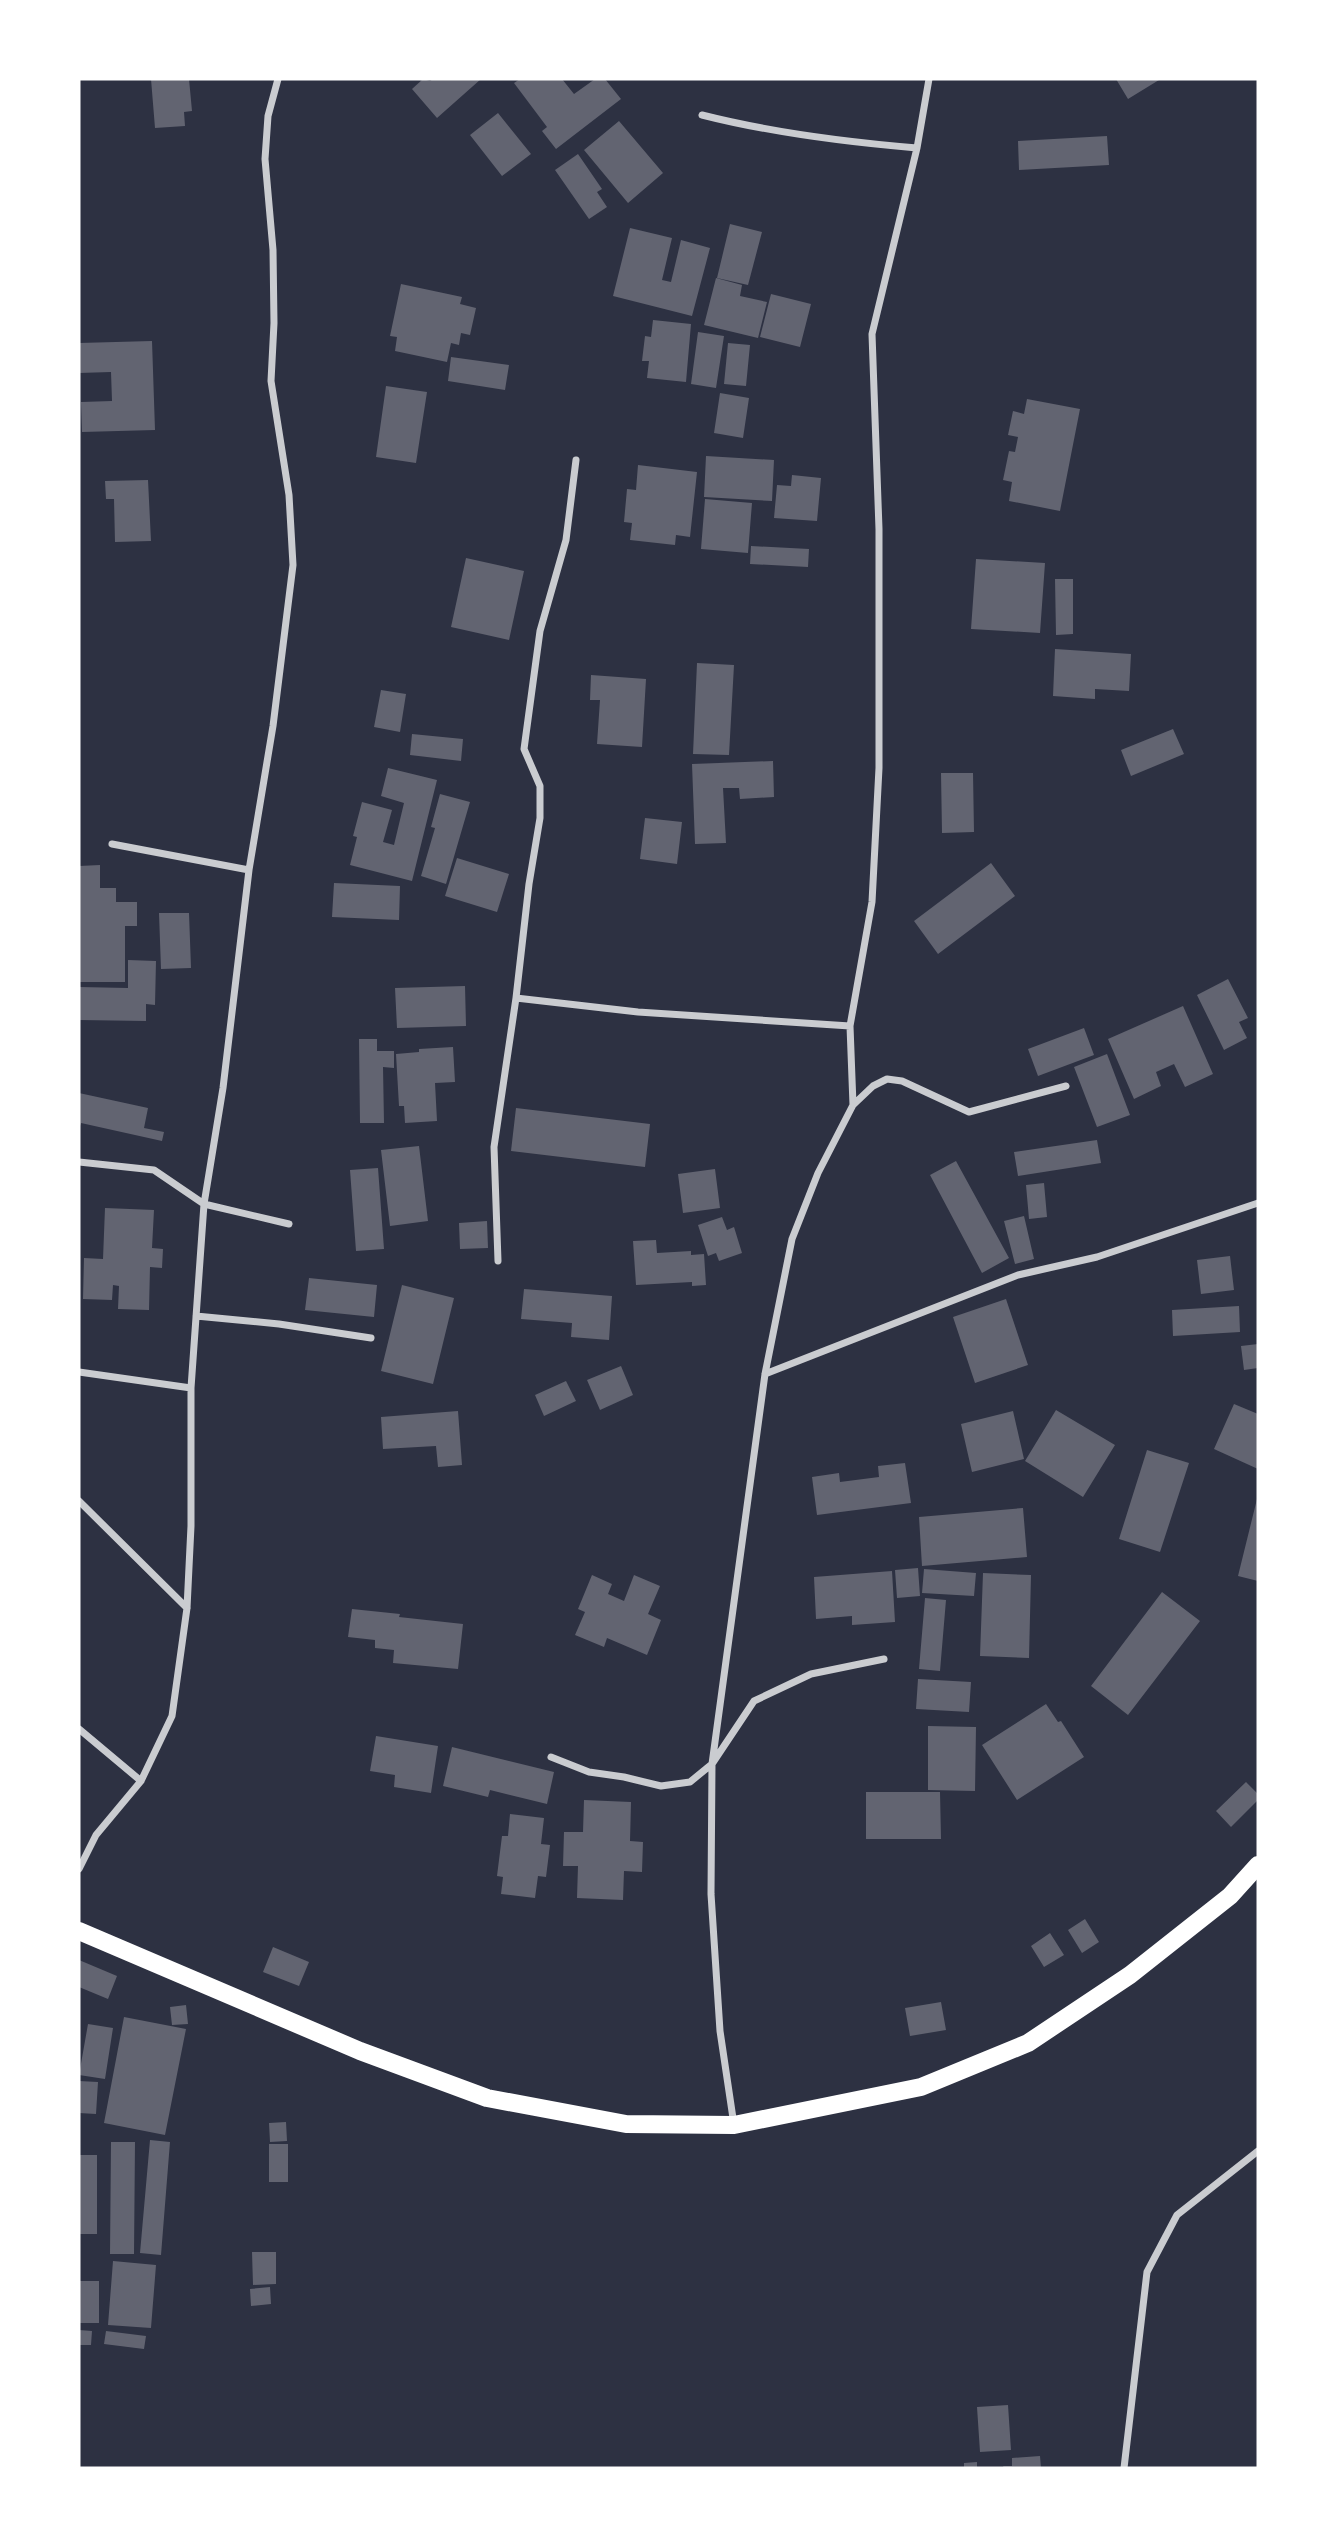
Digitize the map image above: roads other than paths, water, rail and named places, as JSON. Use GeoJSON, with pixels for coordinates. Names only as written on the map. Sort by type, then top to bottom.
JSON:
{"type":"FeatureCollection","features":[{"type":"Feature","properties":{"kind":"main road"},"geometry":{"type":"LineString","coordinates":[[79,1931],[360,2051],[487,2098],[626,2124],[734,2125],[921,2087],[1028,2043],[1130,1975],[1230,1896],[1258,1865]]}},
{"type":"Feature","properties":{"kind":"street"},"geometry":{"type":"LineString","coordinates":[[79,1869],[96,1835],[141,1781],[172,1716],[187,1608],[191,1526],[191,1388],[204,1204],[223,1088],[249,870],[273,726],[293,565],[289,495],[271,381],[274,323],[273,250],[265,159],[268,116],[278,79]]}},
{"type":"Feature","properties":{"kind":"street"},"geometry":{"type":"LineString","coordinates":[[853,1105],[850,1026],[872,902],[878,768],[879,529],[872,334],[917,148],[929,79]]}},
{"type":"Feature","properties":{"kind":"street"},"geometry":{"type":"LineString","coordinates":[[702,115],[742,125],[842,142],[917,148]]}},
{"type":"Feature","properties":{"kind":"street"},"geometry":{"type":"LineString","coordinates":[[498,1261],[494,1147],[540,818],[540,786],[524,748],[540,631],[566,540],[576,460]]}},
{"type":"Feature","properties":{"kind":"street"},"geometry":{"type":"LineString","coordinates":[[112,844],[249,870]]}},
{"type":"Feature","properties":{"kind":"street"},"geometry":{"type":"LineString","coordinates":[[516,998],[638,1012],[850,1026]]}},
{"type":"Feature","properties":{"kind":"street"},"geometry":{"type":"LineString","coordinates":[[734,2125],[720,2031],[711,1894],[712,1765],[765,1374],[792,1239],[818,1173],[853,1105],[873,1086],[887,1079],[902,1081],[969,1112],[1066,1086]]}},
{"type":"Feature","properties":{"kind":"street"},"geometry":{"type":"LineString","coordinates":[[79,1162],[154,1170],[204,1204],[289,1224]]}},
{"type":"Feature","properties":{"kind":"street"},"geometry":{"type":"LineString","coordinates":[[765,1374],[1018,1275],[1097,1257],[1258,1203]]}},
{"type":"Feature","properties":{"kind":"street"},"geometry":{"type":"LineString","coordinates":[[196,1316],[279,1324],[371,1338]]}},
{"type":"Feature","properties":{"kind":"street"},"geometry":{"type":"LineString","coordinates":[[79,1372],[191,1388]]}},
{"type":"Feature","properties":{"kind":"street"},"geometry":{"type":"LineString","coordinates":[[79,1501],[187,1608]]}},
{"type":"Feature","properties":{"kind":"street"},"geometry":{"type":"LineString","coordinates":[[551,1757],[589,1772],[661,1786],[690,1782],[712,1765],[754,1702],[811,1674],[884,1660]]}},
{"type":"Feature","properties":{"kind":"street"},"geometry":{"type":"LineString","coordinates":[[79,1729],[141,1781]]}},
{"type":"Feature","properties":{"kind":"street"},"geometry":{"type":"LineString","coordinates":[[1124,2468],[1147,2272],[1177,2215],[1258,2151]]}}]}
